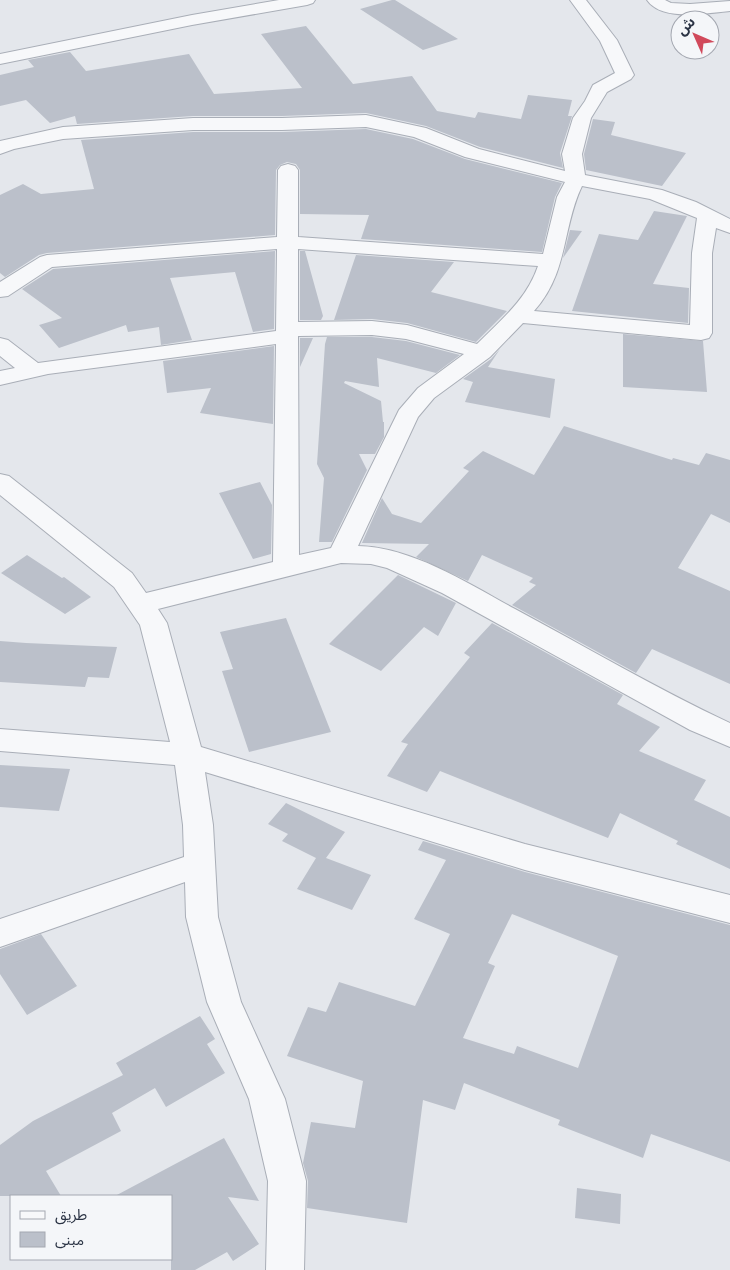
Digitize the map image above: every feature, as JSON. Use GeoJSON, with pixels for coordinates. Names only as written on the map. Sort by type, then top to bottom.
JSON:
{"type":"FeatureCollection","features":[{"type":"Feature","properties":{"kind":"street"},"geometry":{"type":"LineString","coordinates":[[0,59],[192,20],[307,0]]}},
{"type":"Feature","properties":{"kind":"street"},"geometry":{"type":"LineString","coordinates":[[341,554],[407,415],[426,393],[482,352],[529,304],[545,278],[567,197],[576,179],[572,154],[582,118],[594,101],[599,89],[625,75],[608,40],[578,0]]}},
{"type":"Feature","properties":{"kind":"street"},"geometry":{"type":"LineString","coordinates":[[655,0],[658,4],[668,9],[730,6]]}},
{"type":"Feature","properties":{"kind":"street"},"geometry":{"type":"LineString","coordinates":[[0,148],[8,144],[63,132],[193,124],[282,124],[366,121],[419,132],[481,155],[576,179],[655,194],[689,206],[730,227]]}},
{"type":"Feature","properties":{"kind":"street"},"geometry":{"type":"LineString","coordinates":[[286,568],[288,170]]}},
{"type":"Feature","properties":{"kind":"street"},"geometry":{"type":"LineString","coordinates":[[518,316],[701,333],[702,253],[707,215]]}},
{"type":"Feature","properties":{"kind":"street"},"geometry":{"type":"LineString","coordinates":[[0,291],[47,261],[287,242],[551,261]]}},
{"type":"Feature","properties":{"kind":"street"},"geometry":{"type":"LineString","coordinates":[[0,378],[33,370],[287,333],[372,328],[407,332],[482,352]]}},
{"type":"Feature","properties":{"kind":"street"},"geometry":{"type":"LineString","coordinates":[[0,345],[33,370]]}},
{"type":"Feature","properties":{"kind":"street"},"geometry":{"type":"LineString","coordinates":[[0,482],[123,580],[153,623],[188,756],[198,825],[202,917],[224,1002],[267,1099],[287,1181],[285,1270]]}},
{"type":"Feature","properties":{"kind":"street"},"geometry":{"type":"LineString","coordinates":[[140,604],[341,554],[371,555],[395,561],[451,586],[730,736]]}},
{"type":"Feature","properties":{"kind":"street"},"geometry":{"type":"LineString","coordinates":[[0,740],[188,756],[525,857],[730,909]]}},
{"type":"Feature","properties":{"kind":"street"},"geometry":{"type":"LineString","coordinates":[[0,933],[200,864]]}},
{"type":"Feature","properties":{"kind":"building"},"geometry":{"type":"Polygon","coordinates":[[[395,0],[458,39],[423,50],[360,9],[395,0]]]}},
{"type":"Feature","properties":{"kind":"building"},"geometry":{"type":"Polygon","coordinates":[[[306,26],[353,84],[412,76],[437,111],[475,118],[478,112],[521,119],[528,95],[572,100],[568,116],[572,116],[560,153],[563,168],[480,147],[426,126],[366,113],[282,116],[193,116],[77,124],[75,116],[50,123],[26,100],[0,106],[0,75],[34,67],[28,60],[70,52],[86,71],[189,54],[214,94],[302,88],[261,34],[306,26]]]}},
{"type":"Feature","properties":{"kind":"building"},"geometry":{"type":"Polygon","coordinates":[[[593,119],[615,122],[611,135],[686,153],[662,186],[586,170],[584,154],[593,119]]]}},
{"type":"Feature","properties":{"kind":"building"},"geometry":{"type":"Polygon","coordinates":[[[366,129],[413,139],[465,159],[562,183],[555,197],[542,252],[361,239],[369,215],[300,214],[300,170],[296,164],[287,162],[280,165],[276,170],[275,235],[47,253],[39,255],[5,277],[0,273],[0,195],[23,184],[41,194],[94,189],[81,140],[193,132],[282,132],[366,129]]]}},
{"type":"Feature","properties":{"kind":"building"},"geometry":{"type":"Polygon","coordinates":[[[654,211],[687,216],[653,284],[689,288],[688,323],[572,311],[599,234],[638,240],[654,211]]]}},
{"type":"Feature","properties":{"kind":"building"},"geometry":{"type":"Polygon","coordinates":[[[570,230],[582,231],[563,258],[570,230]]]}},
{"type":"Feature","properties":{"kind":"building"},"geometry":{"type":"Polygon","coordinates":[[[275,251],[274,329],[253,332],[235,272],[170,278],[192,340],[161,345],[159,327],[128,332],[126,325],[59,348],[39,325],[62,318],[22,289],[53,269],[275,251]]]}},
{"type":"Feature","properties":{"kind":"building"},"geometry":{"type":"Polygon","coordinates":[[[300,251],[305,251],[323,316],[321,320],[300,320],[300,251]]]}},
{"type":"Feature","properties":{"kind":"building"},"geometry":{"type":"Polygon","coordinates":[[[356,255],[454,262],[431,292],[507,311],[476,342],[407,323],[372,319],[334,320],[356,255]]]}},
{"type":"Feature","properties":{"kind":"building"},"geometry":{"type":"Polygon","coordinates":[[[623,334],[703,341],[707,392],[623,387],[623,334]]]}},
{"type":"Feature","properties":{"kind":"building"},"geometry":{"type":"Polygon","coordinates":[[[327,337],[372,337],[406,341],[460,355],[436,373],[377,358],[379,387],[345,381],[344,383],[381,401],[384,437],[375,454],[359,454],[367,470],[332,542],[319,542],[324,478],[317,464],[327,337]]]}},
{"type":"Feature","properties":{"kind":"building"},"geometry":{"type":"Polygon","coordinates":[[[300,338],[313,338],[300,367],[300,338]]]}},
{"type":"Feature","properties":{"kind":"building"},"geometry":{"type":"Polygon","coordinates":[[[274,346],[273,424],[200,413],[211,388],[167,393],[163,361],[274,346]]]}},
{"type":"Feature","properties":{"kind":"building"},"geometry":{"type":"Polygon","coordinates":[[[500,349],[488,367],[555,379],[550,418],[465,402],[473,382],[463,379],[491,359],[500,349]]]}},
{"type":"Feature","properties":{"kind":"building"},"geometry":{"type":"Polygon","coordinates":[[[564,426],[672,460],[673,458],[699,465],[706,453],[730,460],[730,523],[711,514],[678,568],[730,591],[730,684],[652,649],[636,673],[512,605],[536,585],[529,582],[533,578],[482,555],[468,581],[416,557],[429,544],[362,543],[382,498],[392,514],[421,523],[469,471],[463,468],[483,451],[534,475],[564,426]]]}},
{"type":"Feature","properties":{"kind":"building"},"geometry":{"type":"Polygon","coordinates":[[[260,482],[272,505],[271,554],[253,559],[219,493],[260,482]]]}},
{"type":"Feature","properties":{"kind":"building"},"geometry":{"type":"Polygon","coordinates":[[[27,555],[62,578],[64,577],[91,597],[65,614],[1,573],[27,555]]]}},
{"type":"Feature","properties":{"kind":"building"},"geometry":{"type":"Polygon","coordinates":[[[398,575],[456,603],[438,636],[424,627],[381,671],[329,644],[398,575]]]}},
{"type":"Feature","properties":{"kind":"building"},"geometry":{"type":"Polygon","coordinates":[[[286,618],[331,732],[249,752],[222,671],[233,669],[220,632],[286,618]]]}},
{"type":"Feature","properties":{"kind":"building"},"geometry":{"type":"Polygon","coordinates":[[[492,623],[623,695],[617,704],[660,727],[639,751],[706,780],[694,800],[730,817],[730,869],[676,844],[678,841],[620,813],[608,838],[440,771],[427,792],[387,776],[408,744],[401,742],[470,657],[464,653],[492,623]]]}},
{"type":"Feature","properties":{"kind":"building"},"geometry":{"type":"Polygon","coordinates":[[[0,641],[117,647],[109,678],[88,677],[85,687],[0,682],[0,641]]]}},
{"type":"Feature","properties":{"kind":"building"},"geometry":{"type":"Polygon","coordinates":[[[0,765],[70,769],[59,811],[0,807],[0,765]]]}},
{"type":"Feature","properties":{"kind":"building"},"geometry":{"type":"Polygon","coordinates":[[[286,803],[345,832],[326,858],[371,875],[352,910],[297,889],[316,858],[282,841],[288,834],[268,824],[286,803]]]}},
{"type":"Feature","properties":{"kind":"building"},"geometry":{"type":"Polygon","coordinates":[[[423,841],[525,872],[730,925],[730,1162],[651,1134],[643,1158],[558,1125],[560,1120],[464,1083],[455,1110],[423,1100],[407,1223],[307,1208],[308,1181],[303,1163],[311,1122],[355,1128],[363,1081],[287,1056],[308,1007],[326,1012],[339,982],[415,1006],[450,934],[414,919],[446,860],[418,850],[423,841]],[[512,914],[488,963],[495,966],[463,1038],[514,1054],[517,1046],[578,1068],[618,956],[512,914]]]}},
{"type":"Feature","properties":{"kind":"building"},"geometry":{"type":"Polygon","coordinates":[[[41,934],[77,986],[27,1015],[0,974],[0,949],[41,934]]]}},
{"type":"Feature","properties":{"kind":"building"},"geometry":{"type":"Polygon","coordinates":[[[200,1016],[215,1039],[207,1044],[225,1073],[166,1107],[155,1088],[112,1113],[121,1131],[46,1171],[60,1195],[0,1196],[0,1145],[33,1121],[123,1075],[116,1063],[200,1016]]]}},
{"type":"Feature","properties":{"kind":"building"},"geometry":{"type":"Polygon","coordinates":[[[224,1138],[259,1201],[228,1197],[259,1244],[233,1261],[227,1252],[195,1270],[171,1270],[172,1195],[117,1195],[224,1138]]]}},
{"type":"Feature","properties":{"kind":"building"},"geometry":{"type":"Polygon","coordinates":[[[577,1188],[621,1194],[620,1224],[575,1218],[577,1188]]]}}]}
